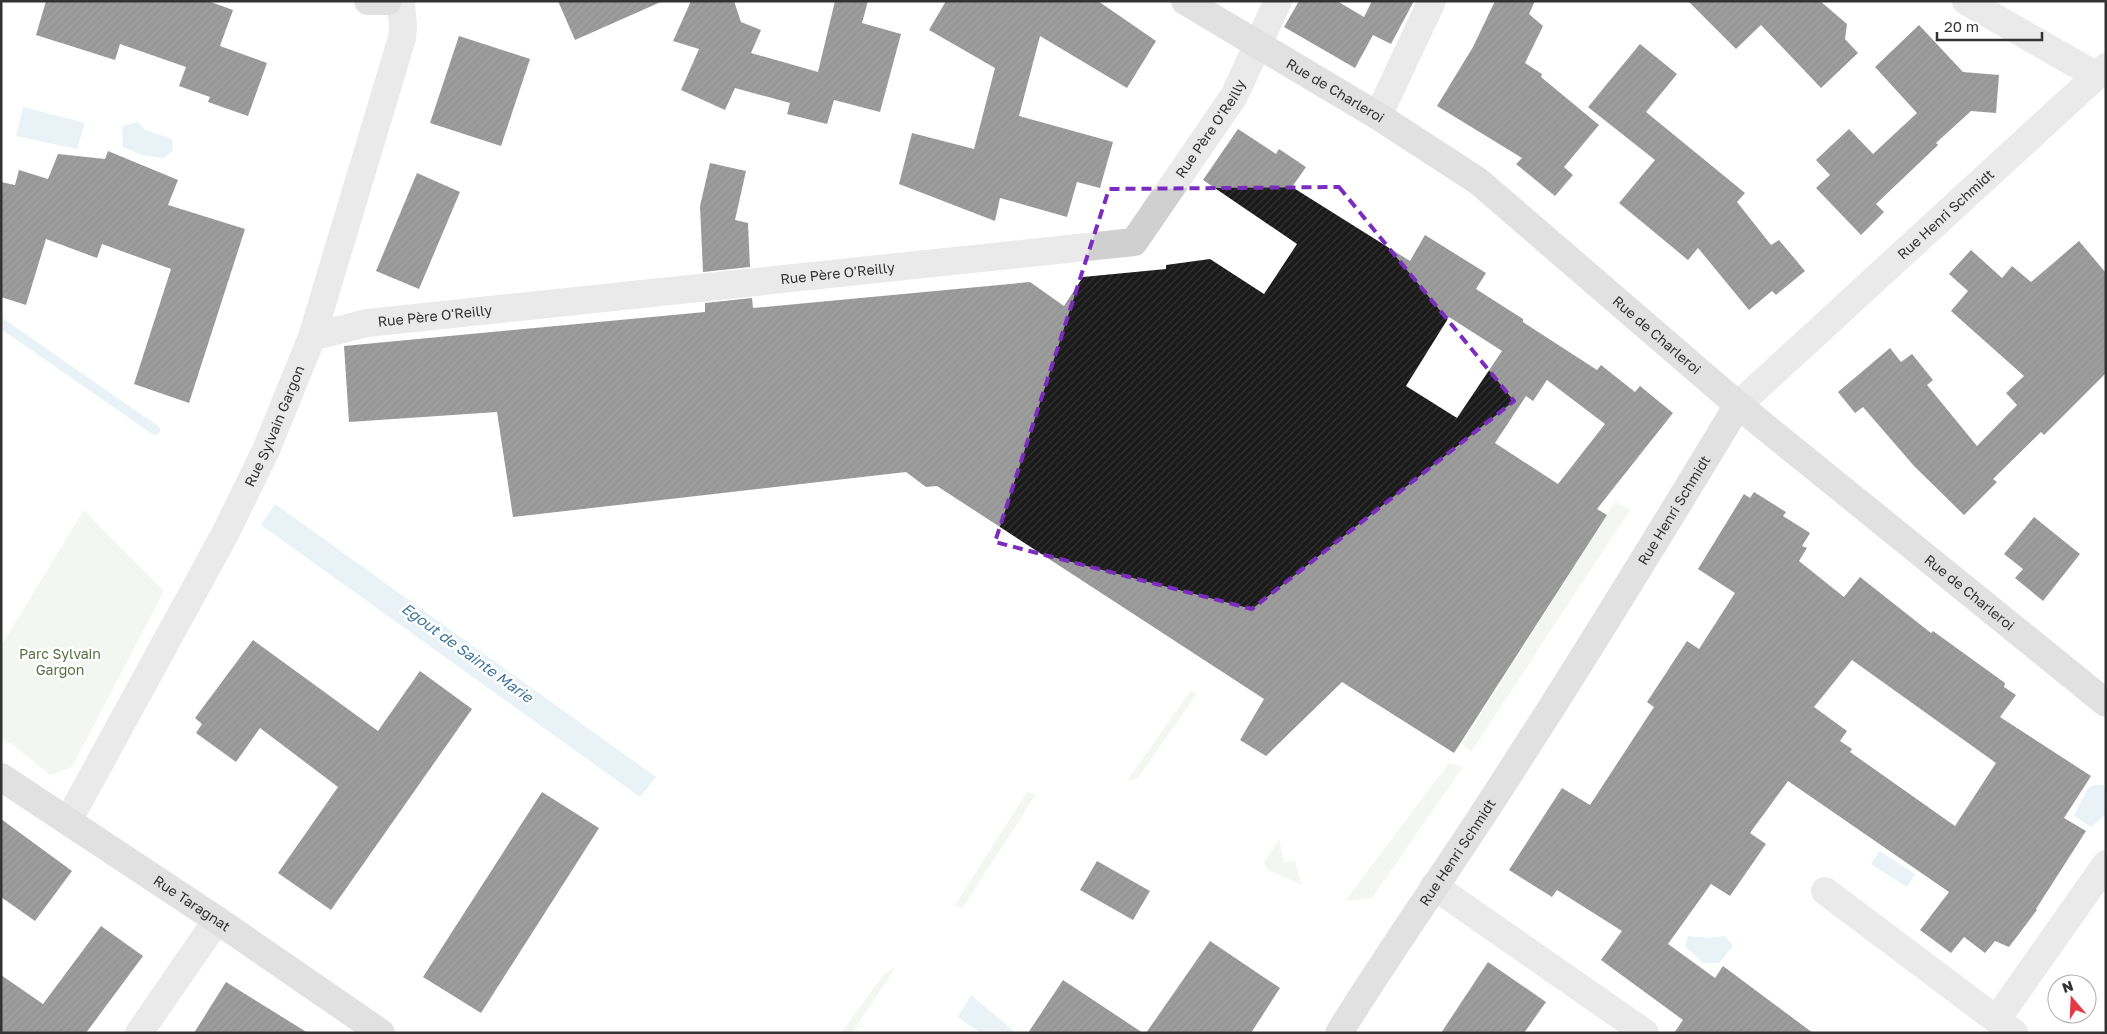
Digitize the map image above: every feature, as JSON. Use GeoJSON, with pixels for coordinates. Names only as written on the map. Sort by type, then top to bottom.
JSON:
{"type":"FeatureCollection","features":[{"type":"Feature","properties":{"kind":"street"},"geometry":{"type":"LineString","coordinates":[[368,1],[388,1]]}},
{"type":"Feature","properties":{"kind":"street","name":"Rue Sylvain Gargon"},"geometry":{"type":"LineString","coordinates":[[68,821],[232,519],[266,450],[312,337],[402,38],[404,27],[401,1]]}},
{"type":"Feature","properties":{"kind":"street","name":"Rue de Charleroi"},"geometry":{"type":"LineString","coordinates":[[1185,1],[1378,116],[1478,181],[1738,405],[2106,703]]}},
{"type":"Feature","properties":{"kind":"street","name":"Rue Père O'Reilly"},"geometry":{"type":"LineString","coordinates":[[312,337],[367,323],[1134,242],[1234,96],[1278,1]]}},
{"type":"Feature","properties":{"kind":"street"},"geometry":{"type":"LineString","coordinates":[[1378,116],[1432,1]]}},
{"type":"Feature","properties":{"kind":"street"},"geometry":{"type":"LineString","coordinates":[[1966,1],[2102,72]]}},
{"type":"Feature","properties":{"kind":"street","name":"Rue Henri Schmidt"},"geometry":{"type":"LineString","coordinates":[[1339,1033],[1391,949],[1508,776],[1622,596],[1738,405],[2102,72]]}},
{"type":"Feature","properties":{"kind":"street","name":"Rue Taragnat"},"geometry":{"type":"LineString","coordinates":[[1,777],[217,920],[382,1033]]}},
{"type":"Feature","properties":{"kind":"street"},"geometry":{"type":"LineString","coordinates":[[1826,891],[2005,1026],[2106,864]]}},
{"type":"Feature","properties":{"kind":"street"},"geometry":{"type":"LineString","coordinates":[[1434,886],[1645,1033]]}},
{"type":"Feature","properties":{"kind":"street"},"geometry":{"type":"LineString","coordinates":[[139,1033],[217,920]]}},
{"type":"Feature","properties":{"kind":"highlighted area"},"geometry":{"type":"Polygon","coordinates":[[[1339,187],[1514,401],[1252,609],[995,542],[1109,189],[1339,187]]]}},
{"type":"Feature","properties":{"kind":"green space"},"geometry":{"type":"Polygon","coordinates":[[[1615,502],[1630,510],[1471,752],[1462,744],[1615,502]]]}},
{"type":"Feature","properties":{"kind":"green space","name":"Parc Sylvain Gargon"},"geometry":{"type":"Polygon","coordinates":[[[84,510],[164,591],[72,767],[50,775],[16,747],[1,738],[1,646],[84,510]]]}},
{"type":"Feature","properties":{"kind":"green space"},"geometry":{"type":"Polygon","coordinates":[[[1191,690],[1197,694],[1137,779],[1127,781],[1191,690]]]}},
{"type":"Feature","properties":{"kind":"green space"},"geometry":{"type":"Polygon","coordinates":[[[1449,763],[1463,767],[1372,898],[1345,901],[1449,763]]]}},
{"type":"Feature","properties":{"kind":"green space"},"geometry":{"type":"Polygon","coordinates":[[[1027,792],[1036,794],[962,909],[955,905],[1027,792]]]}},
{"type":"Feature","properties":{"kind":"green space"},"geometry":{"type":"Polygon","coordinates":[[[1279,839],[1284,862],[1295,861],[1302,885],[1268,870],[1264,863],[1279,839]]]}},
{"type":"Feature","properties":{"kind":"green space"},"geometry":{"type":"Polygon","coordinates":[[[896,967],[852,1033],[841,1033],[884,974],[896,967]]]}},
{"type":"Feature","properties":{"kind":"water"},"geometry":{"type":"Polygon","coordinates":[[[23,107],[85,123],[77,149],[16,136],[23,107]]]}},
{"type":"Feature","properties":{"kind":"water"},"geometry":{"type":"Polygon","coordinates":[[[138,122],[145,130],[172,139],[173,151],[163,158],[142,155],[123,147],[122,126],[138,122]]]}},
{"type":"Feature","properties":{"kind":"water"},"geometry":{"type":"Polygon","coordinates":[[[275,504],[656,777],[640,797],[261,525],[275,504]]]}},
{"type":"Feature","properties":{"kind":"water"},"geometry":{"type":"Polygon","coordinates":[[[2094,785],[2103,785],[2106,790],[2106,814],[2091,827],[2074,816],[2088,788],[2094,785]]]}},
{"type":"Feature","properties":{"kind":"water"},"geometry":{"type":"Polygon","coordinates":[[[1879,851],[1915,874],[1907,887],[1871,864],[1879,851]]]}},
{"type":"Feature","properties":{"kind":"water"},"geometry":{"type":"Polygon","coordinates":[[[1688,936],[1710,938],[1725,936],[1733,946],[1719,963],[1703,963],[1685,946],[1688,936]]]}},
{"type":"Feature","properties":{"kind":"water"},"geometry":{"type":"Polygon","coordinates":[[[971,995],[1016,1033],[980,1033],[958,1017],[971,995]]]}},
{"type":"Feature","properties":{"kind":"building"},"geometry":{"type":"Polygon","coordinates":[[[46,1],[208,1],[233,10],[220,46],[267,63],[248,116],[208,102],[210,97],[179,86],[186,67],[120,44],[115,60],[36,35],[46,1]]]}},
{"type":"Feature","properties":{"kind":"building"},"geometry":{"type":"Polygon","coordinates":[[[558,1],[663,1],[575,40],[558,1]]]}},
{"type":"Feature","properties":{"kind":"building"},"geometry":{"type":"Polygon","coordinates":[[[691,1],[734,1],[741,22],[761,30],[751,53],[818,72],[835,1],[868,1],[862,23],[901,34],[880,112],[834,100],[827,124],[787,114],[790,103],[735,88],[725,110],[681,90],[699,49],[673,41],[691,1]]]}},
{"type":"Feature","properties":{"kind":"building"},"geometry":{"type":"Polygon","coordinates":[[[946,1],[1098,1],[1156,41],[1127,88],[1040,36],[1019,116],[1113,142],[1100,188],[1077,182],[1067,217],[1000,198],[995,221],[899,184],[912,133],[974,149],[995,68],[929,30],[946,1]]]}},
{"type":"Feature","properties":{"kind":"building"},"geometry":{"type":"Polygon","coordinates":[[[1299,1],[1337,1],[1364,17],[1372,1],[1414,1],[1391,44],[1373,35],[1355,68],[1284,27],[1299,1]]]}},
{"type":"Feature","properties":{"kind":"building"},"geometry":{"type":"Polygon","coordinates":[[[1495,1],[1535,1],[1529,14],[1543,26],[1525,63],[1542,74],[1541,77],[1599,125],[1564,167],[1573,175],[1555,196],[1516,164],[1522,158],[1437,106],[1473,47],[1495,1]]]}},
{"type":"Feature","properties":{"kind":"building"},"geometry":{"type":"Polygon","coordinates":[[[1688,1],[1820,1],[1847,24],[1845,39],[1858,53],[1821,88],[1761,25],[1736,49],[1688,1]]]}},
{"type":"Feature","properties":{"kind":"building"},"geometry":{"type":"Polygon","coordinates":[[[1919,25],[1963,72],[1999,75],[1996,113],[1971,111],[1936,143],[1938,145],[1876,204],[1884,212],[1861,235],[1816,188],[1830,175],[1816,160],[1849,129],[1873,154],[1917,113],[1875,67],[1919,25]]]}},
{"type":"Feature","properties":{"kind":"building"},"geometry":{"type":"Polygon","coordinates":[[[459,36],[530,59],[501,146],[430,123],[459,36]]]}},
{"type":"Feature","properties":{"kind":"building"},"geometry":{"type":"Polygon","coordinates":[[[1640,44],[1677,74],[1646,112],[1745,193],[1737,202],[1771,245],[1779,240],[1805,271],[1776,295],[1772,291],[1749,310],[1698,248],[1688,260],[1619,203],[1655,160],[1588,107],[1640,44]]]}},
{"type":"Feature","properties":{"kind":"building"},"geometry":{"type":"Polygon","coordinates":[[[1238,129],[1276,154],[1279,149],[1306,167],[1292,187],[1410,261],[1425,235],[1486,273],[1476,289],[1597,370],[1601,365],[1635,392],[1640,386],[1673,413],[1597,509],[1607,515],[1454,753],[1342,682],[1266,756],[1240,740],[1264,699],[937,486],[926,487],[906,472],[513,517],[497,412],[349,422],[344,346],[705,312],[705,303],[752,298],[753,308],[1030,282],[1064,306],[1083,277],[1166,269],[1166,265],[1210,259],[1264,294],[1297,244],[1203,180],[1238,129]],[[1449,317],[1406,386],[1457,418],[1502,351],[1449,317]],[[1547,380],[1533,401],[1526,396],[1495,443],[1558,484],[1605,424],[1547,380]]]}},
{"type":"Feature","properties":{"kind":"building"},"geometry":{"type":"Polygon","coordinates":[[[108,151],[178,180],[168,205],[245,229],[189,403],[134,384],[171,269],[102,244],[97,258],[46,239],[26,305],[1,297],[1,182],[15,185],[19,170],[48,179],[58,154],[105,159],[108,151]]]}},
{"type":"Feature","properties":{"kind":"building"},"geometry":{"type":"Polygon","coordinates":[[[710,163],[746,171],[735,220],[748,223],[750,267],[703,272],[700,206],[710,163]]]}},
{"type":"Feature","properties":{"kind":"building"},"geometry":{"type":"Polygon","coordinates":[[[417,173],[460,192],[419,289],[376,271],[417,173]]]}},
{"type":"Feature","properties":{"kind":"building"},"geometry":{"type":"Polygon","coordinates":[[[2079,241],[2106,273],[2106,373],[2044,435],[2041,432],[1993,479],[1997,482],[1964,515],[1914,466],[1863,407],[1855,413],[1838,392],[1890,348],[1901,362],[1912,354],[1933,380],[1927,385],[1977,446],[2017,405],[2006,393],[2024,376],[1951,311],[1968,291],[1949,274],[1971,250],[2002,278],[2012,266],[2031,282],[2079,241]]]}},
{"type":"Feature","properties":{"kind":"building"},"geometry":{"type":"Polygon","coordinates":[[[1754,492],[1786,512],[1783,516],[1810,533],[1802,546],[1807,548],[1799,561],[1844,597],[1860,577],[1931,633],[1933,631],[2005,683],[2004,687],[2016,695],[2000,717],[2091,776],[2064,818],[2086,831],[2037,910],[2009,947],[1995,941],[1985,953],[1964,937],[1951,953],[1920,930],[1949,892],[1788,781],[1750,833],[1766,844],[1730,896],[1711,884],[1668,944],[1715,978],[1723,966],[1813,1033],[1674,1033],[1683,1020],[1601,960],[1622,931],[1557,890],[1552,897],[1509,870],[1562,788],[1590,805],[1654,707],[1647,702],[1687,641],[1699,649],[1735,593],[1698,569],[1744,494],[1750,498],[1754,492]],[[1852,660],[1814,707],[1847,731],[1840,741],[1852,749],[1850,752],[1955,826],[1996,763],[1852,660]]]}},
{"type":"Feature","properties":{"kind":"building"},"geometry":{"type":"Polygon","coordinates":[[[2034,517],[2080,554],[2043,601],[2015,578],[2023,569],[2004,554],[2034,517]]]}},
{"type":"Feature","properties":{"kind":"building"},"geometry":{"type":"Polygon","coordinates":[[[253,640],[378,731],[420,671],[472,709],[331,910],[278,873],[338,787],[260,728],[236,762],[196,733],[202,724],[195,718],[253,640]]]}},
{"type":"Feature","properties":{"kind":"building"},"geometry":{"type":"Polygon","coordinates":[[[542,792],[599,828],[481,1013],[423,977],[542,792]]]}},
{"type":"Feature","properties":{"kind":"building"},"geometry":{"type":"Polygon","coordinates":[[[1,819],[72,871],[35,921],[1,897],[1,819]]]}},
{"type":"Feature","properties":{"kind":"building"},"geometry":{"type":"Polygon","coordinates":[[[1097,861],[1150,891],[1133,920],[1080,890],[1097,861]]]}},
{"type":"Feature","properties":{"kind":"building"},"geometry":{"type":"Polygon","coordinates":[[[101,926],[143,956],[86,1033],[1,1033],[1,975],[43,1004],[101,926]]]}},
{"type":"Feature","properties":{"kind":"building"},"geometry":{"type":"Polygon","coordinates":[[[1210,941],[1280,988],[1251,1033],[1146,1033],[1210,941]]]}},
{"type":"Feature","properties":{"kind":"building"},"geometry":{"type":"Polygon","coordinates":[[[1488,962],[1546,1002],[1524,1033],[1441,1033],[1488,962]]]}},
{"type":"Feature","properties":{"kind":"building"},"geometry":{"type":"Polygon","coordinates":[[[1063,980],[1143,1033],[1028,1033],[1063,980]]]}},
{"type":"Feature","properties":{"kind":"building"},"geometry":{"type":"Polygon","coordinates":[[[226,982],[308,1033],[194,1033],[226,982]]]}},
{"type":"Feature","properties":{"kind":"waterway","name":"Egout de Sainte Marie"},"geometry":{"type":"LineString","coordinates":[[1,323],[155,430]]}}]}
